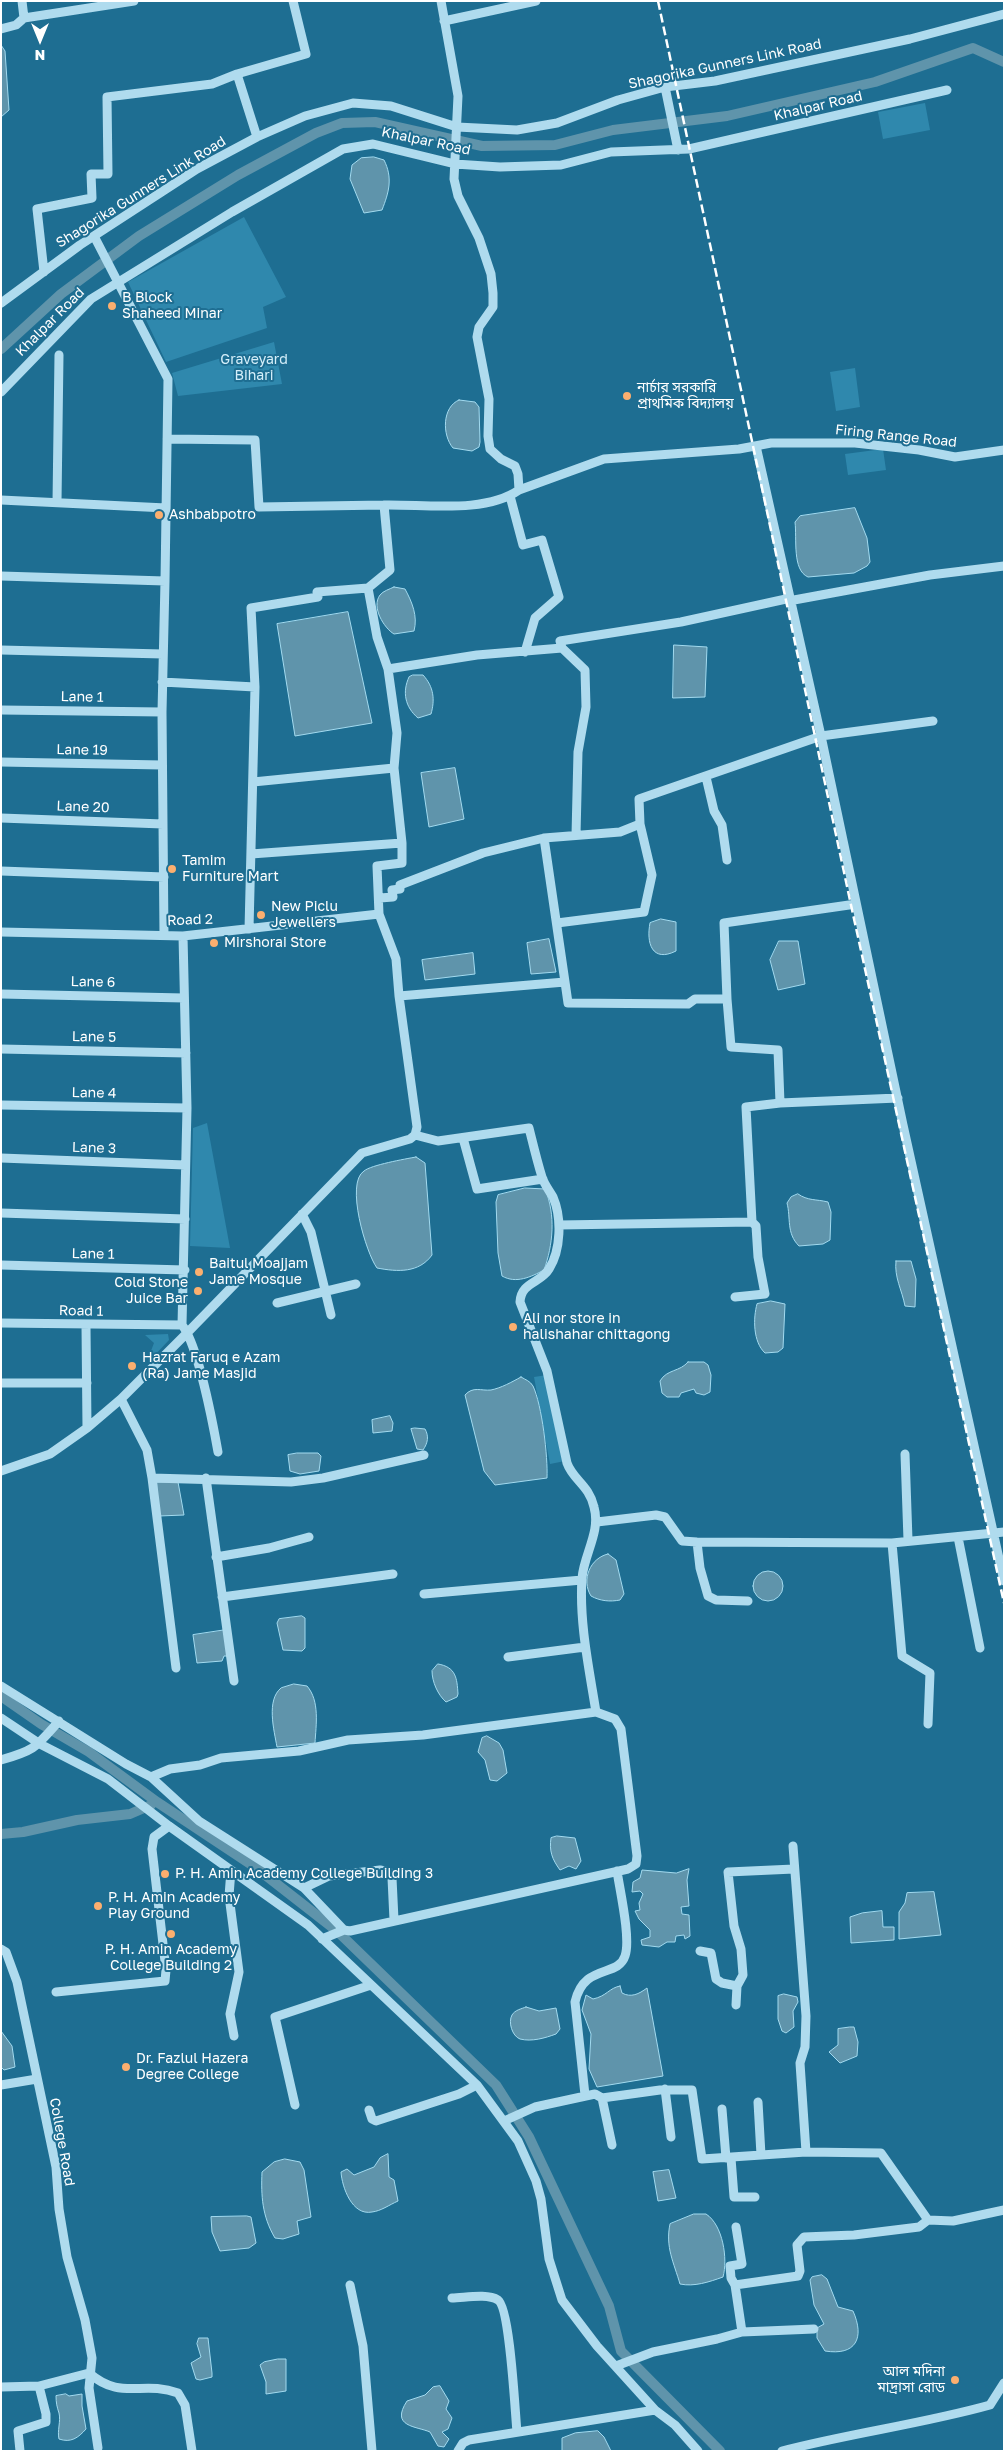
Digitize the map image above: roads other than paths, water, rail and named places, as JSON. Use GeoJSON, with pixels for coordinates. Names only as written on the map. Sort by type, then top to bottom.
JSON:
{"type":"FeatureCollection","features":[{"type":"Feature","properties":{"kind":"street"},"geometry":{"type":"LineString","coordinates":[[22,1],[24,18]]}},
{"type":"Feature","properties":{"kind":"street"},"geometry":{"type":"LineString","coordinates":[[1,29],[16,25],[24,18],[134,1]]}},
{"type":"Feature","properties":{"kind":"street"},"geometry":{"type":"LineString","coordinates":[[44,272],[37,209],[92,198],[91,174],[108,174],[107,97],[206,85],[306,54],[293,1]]}},
{"type":"Feature","properties":{"kind":"street"},"geometry":{"type":"LineString","coordinates":[[441,1],[458,96],[454,179],[458,196],[479,238],[491,274],[493,307],[479,327],[477,337],[489,399],[488,436],[490,449],[501,459],[515,466],[520,490]]}},
{"type":"Feature","properties":{"kind":"street"},"geometry":{"type":"LineString","coordinates":[[444,21],[536,1]]}},
{"type":"Feature","properties":{"kind":"street","name":"Shagorika Gunners Link Road"},"geometry":{"type":"LineString","coordinates":[[1,303],[94,236],[197,170],[257,137],[305,116],[352,103],[391,106],[456,127],[517,130],[557,123],[618,100],[665,88],[716,81],[890,43],[1004,14]]}},
{"type":"Feature","properties":{"kind":"street"},"geometry":{"type":"LineString","coordinates":[[238,74],[257,137]]}},
{"type":"Feature","properties":{"kind":"street"},"geometry":{"type":"LineString","coordinates":[[665,88],[678,150]]}},
{"type":"Feature","properties":{"kind":"street","name":"Khalpar Road"},"geometry":{"type":"LineString","coordinates":[[1,392],[91,299],[116,277],[343,149],[373,144],[455,164],[500,167],[561,165],[611,152],[689,149],[947,90]]}},
{"type":"Feature","properties":{"kind":"street"},"geometry":{"type":"LineString","coordinates":[[94,236],[168,379],[162,654],[164,935]]}},
{"type":"Feature","properties":{"kind":"street"},"geometry":{"type":"LineString","coordinates":[[57,502],[59,355]]}},
{"type":"Feature","properties":{"kind":"street","name":"Firing Range Road"},"geometry":{"type":"LineString","coordinates":[[167,438],[255,440],[259,507],[430,504],[447,507],[472,505],[510,496],[520,490],[604,459],[756,446],[771,443],[855,443],[919,450],[955,457],[1004,450]]}},
{"type":"Feature","properties":{"kind":"street"},"geometry":{"type":"LineString","coordinates":[[756,446],[821,736],[1004,1581]]}},
{"type":"Feature","properties":{"kind":"street"},"geometry":{"type":"LineString","coordinates":[[510,496],[523,545],[542,540],[559,597],[535,618],[525,652]]}},
{"type":"Feature","properties":{"kind":"street"},"geometry":{"type":"LineString","coordinates":[[1,500],[166,508]]}},
{"type":"Feature","properties":{"kind":"street"},"geometry":{"type":"LineString","coordinates":[[249,930],[255,687],[252,608],[318,597],[317,592],[368,588],[390,570],[384,505]]}},
{"type":"Feature","properties":{"kind":"street"},"geometry":{"type":"LineString","coordinates":[[576,835],[578,752],[586,707],[585,670],[562,648],[560,641],[681,622],[930,575],[1004,566]]}},
{"type":"Feature","properties":{"kind":"street"},"geometry":{"type":"LineString","coordinates":[[1,576],[165,581]]}},
{"type":"Feature","properties":{"kind":"street"},"geometry":{"type":"LineString","coordinates":[[368,588],[377,637],[388,669],[397,733],[394,768],[402,843],[402,863],[377,866],[380,898],[379,914],[396,959],[399,996],[417,1127],[415,1136]]}},
{"type":"Feature","properties":{"kind":"street"},"geometry":{"type":"LineString","coordinates":[[388,669],[477,655],[562,648]]}},
{"type":"Feature","properties":{"kind":"street"},"geometry":{"type":"LineString","coordinates":[[1,650],[162,654]]}},
{"type":"Feature","properties":{"kind":"street"},"geometry":{"type":"LineString","coordinates":[[162,682],[255,687]]}},
{"type":"Feature","properties":{"kind":"street","name":"Lane 1"},"geometry":{"type":"LineString","coordinates":[[1,710],[162,712]]}},
{"type":"Feature","properties":{"kind":"street"},"geometry":{"type":"LineString","coordinates":[[557,923],[644,912],[652,875],[640,824],[639,799],[821,736],[933,721]]}},
{"type":"Feature","properties":{"kind":"street","name":"Lane 19"},"geometry":{"type":"LineString","coordinates":[[1,762],[162,765]]}},
{"type":"Feature","properties":{"kind":"street"},"geometry":{"type":"LineString","coordinates":[[253,782],[394,768]]}},
{"type":"Feature","properties":{"kind":"street"},"geometry":{"type":"LineString","coordinates":[[706,777],[714,811],[722,825],[727,860]]}},
{"type":"Feature","properties":{"kind":"street","name":"Lane 20"},"geometry":{"type":"LineString","coordinates":[[1,818],[163,824]]}},
{"type":"Feature","properties":{"kind":"street"},"geometry":{"type":"LineString","coordinates":[[380,898],[393,896],[392,890],[400,889],[400,885],[483,852],[544,838],[620,832],[640,824]]}},
{"type":"Feature","properties":{"kind":"street"},"geometry":{"type":"LineString","coordinates":[[544,838],[568,1003],[688,1004],[695,999],[727,999]]}},
{"type":"Feature","properties":{"kind":"street"},"geometry":{"type":"LineString","coordinates":[[251,854],[402,843]]}},
{"type":"Feature","properties":{"kind":"street"},"geometry":{"type":"LineString","coordinates":[[1,872],[164,878]]}},
{"type":"Feature","properties":{"kind":"street"},"geometry":{"type":"LineString","coordinates":[[780,1103],[778,1050],[731,1047],[724,923],[856,904]]}},
{"type":"Feature","properties":{"kind":"street","name":"Road 2"},"geometry":{"type":"LineString","coordinates":[[1,932],[184,936],[379,914]]}},
{"type":"Feature","properties":{"kind":"street"},"geometry":{"type":"LineString","coordinates":[[184,936],[187,1108],[185,1329],[206,1394],[218,1452]]}},
{"type":"Feature","properties":{"kind":"street"},"geometry":{"type":"LineString","coordinates":[[399,996],[565,982]]}},
{"type":"Feature","properties":{"kind":"street","name":"Lane 6"},"geometry":{"type":"LineString","coordinates":[[1,994],[184,998]]}},
{"type":"Feature","properties":{"kind":"street","name":"Lane 5"},"geometry":{"type":"LineString","coordinates":[[1,1049],[186,1053]]}},
{"type":"Feature","properties":{"kind":"street"},"geometry":{"type":"LineString","coordinates":[[736,1297],[764,1294],[758,1257],[756,1226],[752,1222],[746,1107],[780,1103],[898,1098]]}},
{"type":"Feature","properties":{"kind":"street","name":"Lane 4"},"geometry":{"type":"LineString","coordinates":[[1,1105],[187,1108]]}},
{"type":"Feature","properties":{"kind":"street"},"geometry":{"type":"LineString","coordinates":[[1,1472],[50,1454],[87,1428],[121,1399],[185,1329],[362,1152],[415,1136],[438,1141],[529,1128],[542,1179],[554,1199],[559,1225],[556,1252],[548,1271],[528,1285],[520,1294],[520,1302],[547,1371],[566,1462],[570,1471],[585,1485],[594,1506],[597,1522],[584,1563],[582,1580],[585,1647],[596,1712]]}},
{"type":"Feature","properties":{"kind":"street"},"geometry":{"type":"LineString","coordinates":[[463,1138],[477,1189],[542,1179]]}},
{"type":"Feature","properties":{"kind":"street","name":"Lane 3"},"geometry":{"type":"LineString","coordinates":[[1,1158],[185,1165]]}},
{"type":"Feature","properties":{"kind":"street"},"geometry":{"type":"LineString","coordinates":[[1,1213],[185,1219]]}},
{"type":"Feature","properties":{"kind":"street"},"geometry":{"type":"LineString","coordinates":[[302,1214],[311,1232],[331,1315]]}},
{"type":"Feature","properties":{"kind":"street"},"geometry":{"type":"LineString","coordinates":[[559,1225],[752,1222]]}},
{"type":"Feature","properties":{"kind":"street","name":"Lane 1"},"geometry":{"type":"LineString","coordinates":[[1,1265],[185,1270]]}},
{"type":"Feature","properties":{"kind":"street"},"geometry":{"type":"LineString","coordinates":[[276,1304],[356,1284]]}},
{"type":"Feature","properties":{"kind":"street","name":"Road 1"},"geometry":{"type":"LineString","coordinates":[[1,1323],[185,1329]]}},
{"type":"Feature","properties":{"kind":"street"},"geometry":{"type":"LineString","coordinates":[[86,1326],[87,1428]]}},
{"type":"Feature","properties":{"kind":"street"},"geometry":{"type":"LineString","coordinates":[[1,1383],[86,1383]]}},
{"type":"Feature","properties":{"kind":"street"},"geometry":{"type":"LineString","coordinates":[[121,1399],[147,1450],[176,1668]]}},
{"type":"Feature","properties":{"kind":"street"},"geometry":{"type":"LineString","coordinates":[[904,1454],[908,1540]]}},
{"type":"Feature","properties":{"kind":"street"},"geometry":{"type":"LineString","coordinates":[[152,1478],[206,1478],[291,1482],[323,1478],[424,1455]]}},
{"type":"Feature","properties":{"kind":"street"},"geometry":{"type":"LineString","coordinates":[[206,1478],[234,1681]]}},
{"type":"Feature","properties":{"kind":"street"},"geometry":{"type":"LineString","coordinates":[[597,1522],[656,1515],[666,1517],[682,1541],[697,1542],[892,1543],[1004,1532]]}},
{"type":"Feature","properties":{"kind":"street"},"geometry":{"type":"LineString","coordinates":[[216,1557],[308,1537]]}},
{"type":"Feature","properties":{"kind":"street"},"geometry":{"type":"LineString","coordinates":[[958,1537],[980,1648]]}},
{"type":"Feature","properties":{"kind":"street"},"geometry":{"type":"LineString","coordinates":[[697,1542],[700,1568],[708,1596],[716,1600],[748,1601]]}},
{"type":"Feature","properties":{"kind":"street"},"geometry":{"type":"LineString","coordinates":[[892,1543],[902,1656],[930,1673],[928,1724]]}},
{"type":"Feature","properties":{"kind":"street"},"geometry":{"type":"LineString","coordinates":[[222,1597],[393,1574]]}},
{"type":"Feature","properties":{"kind":"street"},"geometry":{"type":"LineString","coordinates":[[424,1594],[582,1580]]}},
{"type":"Feature","properties":{"kind":"street"},"geometry":{"type":"LineString","coordinates":[[508,1657],[585,1647]]}},
{"type":"Feature","properties":{"kind":"street"},"geometry":{"type":"LineString","coordinates":[[1,1686],[126,1764],[151,1777],[199,1821],[304,1888],[343,1931]]}},
{"type":"Feature","properties":{"kind":"street"},"geometry":{"type":"LineString","coordinates":[[151,1777],[170,1769],[200,1765],[221,1758],[299,1751],[348,1740],[422,1735],[596,1712],[615,1720],[620,1729],[623,1749],[637,1856],[636,1864],[628,1869],[343,1931],[323,1939]]}},
{"type":"Feature","properties":{"kind":"street"},"geometry":{"type":"LineString","coordinates":[[1,1718],[108,1779],[153,1815],[308,1925],[477,2085],[504,2120],[524,2153],[536,2181],[541,2199],[548,2259],[562,2300],[597,2346],[655,2410],[675,2425],[698,2451]]}},
{"type":"Feature","properties":{"kind":"street"},"geometry":{"type":"LineString","coordinates":[[1,1760],[23,1754],[42,1742],[58,1722]]}},
{"type":"Feature","properties":{"kind":"street"},"geometry":{"type":"LineString","coordinates":[[56,1992],[165,1981],[166,1970],[152,1849],[154,1837],[169,1826]]}},
{"type":"Feature","properties":{"kind":"street"},"geometry":{"type":"LineString","coordinates":[[792,1846],[806,2016],[805,2047],[800,2063],[806,2152]]}},
{"type":"Feature","properties":{"kind":"street"},"geometry":{"type":"LineString","coordinates":[[736,2005],[737,1986],[743,1975],[740,1949],[734,1926],[728,1872],[794,1869]]}},
{"type":"Feature","properties":{"kind":"street"},"geometry":{"type":"LineString","coordinates":[[231,1870],[229,1896],[239,1972],[230,2014],[234,2036]]}},
{"type":"Feature","properties":{"kind":"street"},"geometry":{"type":"LineString","coordinates":[[304,1888],[329,1876],[380,1870],[389,1872],[392,1878],[394,1920]]}},
{"type":"Feature","properties":{"kind":"street"},"geometry":{"type":"LineString","coordinates":[[585,2095],[575,2002],[578,1989],[587,1978],[619,1966],[625,1957],[627,1943],[617,1871]]}},
{"type":"Feature","properties":{"kind":"street","name":"College Road"},"geometry":{"type":"LineString","coordinates":[[1,1949],[6,1952],[17,1982],[56,2168],[58,2209],[67,2257],[85,2320],[92,2358],[89,2388],[98,2448]]}},
{"type":"Feature","properties":{"kind":"street"},"geometry":{"type":"LineString","coordinates":[[700,1951],[711,1954],[716,1979],[737,1986]]}},
{"type":"Feature","properties":{"kind":"street"},"geometry":{"type":"LineString","coordinates":[[295,2105],[275,2017],[371,1985]]}},
{"type":"Feature","properties":{"kind":"street"},"geometry":{"type":"LineString","coordinates":[[1,2085],[37,2079]]}},
{"type":"Feature","properties":{"kind":"street"},"geometry":{"type":"LineString","coordinates":[[369,2110],[372,2119],[376,2121],[460,2094],[477,2085]]}},
{"type":"Feature","properties":{"kind":"street"},"geometry":{"type":"LineString","coordinates":[[504,2120],[528,2110],[585,2095],[595,2094],[602,2098],[665,2089],[692,2090],[702,2159],[806,2152],[881,2152],[928,2220]]}},
{"type":"Feature","properties":{"kind":"street"},"geometry":{"type":"LineString","coordinates":[[665,2089],[671,2136]]}},
{"type":"Feature","properties":{"kind":"street"},"geometry":{"type":"LineString","coordinates":[[602,2098],[612,2145]]}},
{"type":"Feature","properties":{"kind":"street"},"geometry":{"type":"LineString","coordinates":[[758,2102],[761,2155]]}},
{"type":"Feature","properties":{"kind":"street"},"geometry":{"type":"LineString","coordinates":[[722,2110],[734,2197],[755,2197]]}},
{"type":"Feature","properties":{"kind":"street"},"geometry":{"type":"LineString","coordinates":[[735,2286],[798,2276],[797,2245],[804,2237],[919,2227],[928,2220],[952,2221],[1004,2210]]}},
{"type":"Feature","properties":{"kind":"street"},"geometry":{"type":"LineString","coordinates":[[736,2226],[742,2264],[730,2266],[742,2332]]}},
{"type":"Feature","properties":{"kind":"street"},"geometry":{"type":"LineString","coordinates":[[350,2285],[363,2346],[372,2451]]}},
{"type":"Feature","properties":{"kind":"street"},"geometry":{"type":"LineString","coordinates":[[452,2298],[489,2297],[498,2300],[502,2306],[509,2334],[517,2432]]}},
{"type":"Feature","properties":{"kind":"street"},"geometry":{"type":"LineString","coordinates":[[616,2366],[634,2358],[742,2332],[814,2329]]}},
{"type":"Feature","properties":{"kind":"street"},"geometry":{"type":"LineString","coordinates":[[368,2356],[376,2451]]}},
{"type":"Feature","properties":{"kind":"street"},"geometry":{"type":"LineString","coordinates":[[1,2387],[39,2386],[90,2373],[102,2384],[117,2389],[163,2388],[178,2393],[185,2405],[192,2451]]}},
{"type":"Feature","properties":{"kind":"street"},"geometry":{"type":"LineString","coordinates":[[782,2451],[941,2418],[990,2405],[1004,2383]]}},
{"type":"Feature","properties":{"kind":"street"},"geometry":{"type":"LineString","coordinates":[[20,2451],[18,2431],[46,2422],[46,2414],[39,2386]]}},
{"type":"Feature","properties":{"kind":"street"},"geometry":{"type":"LineString","coordinates":[[458,2451],[462,2444],[469,2440],[655,2410]]}},
{"type":"Feature","properties":{"kind":"waterway"},"geometry":{"type":"LineString","coordinates":[[1,349],[61,294],[139,236],[238,175],[316,133],[342,123],[375,122],[482,146],[555,145],[613,130],[727,116],[875,82],[973,48],[1004,62]]}},
{"type":"Feature","properties":{"kind":"waterway"},"geometry":{"type":"LineString","coordinates":[[1,1696],[41,1724],[89,1752],[157,1802],[255,1867],[337,1931],[496,2085],[529,2137],[609,2306],[621,2351],[720,2451]]}},
{"type":"Feature","properties":{"kind":"waterway"},"geometry":{"type":"LineString","coordinates":[[1,1834],[23,1832],[77,1820],[130,1814],[151,1805]]}},
{"type":"Feature","properties":{"kind":"railway"},"geometry":{"type":"LineString","coordinates":[[658,1],[851,905],[1004,1603]]}},
{"type":"Feature","properties":{"kind":"place","name":"B Block Shaheed Minar"},"geometry":{"type":"Point","coordinates":[112,306]}},
{"type":"Feature","properties":{"kind":"place","name":"নার্চার সরকারি প্রাথমিক বিদ্যালয়"},"geometry":{"type":"Point","coordinates":[627,396]}},
{"type":"Feature","properties":{"kind":"place","name":"Ashbabpotro"},"geometry":{"type":"Point","coordinates":[159,515]}},
{"type":"Feature","properties":{"kind":"place","name":"Tamim Furniture Mart"},"geometry":{"type":"Point","coordinates":[172,869]}},
{"type":"Feature","properties":{"kind":"place","name":"New Piclu Jewellers"},"geometry":{"type":"Point","coordinates":[261,915]}},
{"type":"Feature","properties":{"kind":"place","name":"Mirshorai Store"},"geometry":{"type":"Point","coordinates":[214,943]}},
{"type":"Feature","properties":{"kind":"place","name":"Baitul Moajjam Jame Mosque"},"geometry":{"type":"Point","coordinates":[199,1272]}},
{"type":"Feature","properties":{"kind":"place","name":"Cold Stone Juice Bar"},"geometry":{"type":"Point","coordinates":[198,1291]}},
{"type":"Feature","properties":{"kind":"place","name":"Ali nor store in halishahar chittagong"},"geometry":{"type":"Point","coordinates":[513,1327]}},
{"type":"Feature","properties":{"kind":"place","name":"Hazrat Faruq e Azam (Ra) Jame Masjid"},"geometry":{"type":"Point","coordinates":[132,1366]}},
{"type":"Feature","properties":{"kind":"place","name":"P. H. Amin Academy College Building 3"},"geometry":{"type":"Point","coordinates":[165,1874]}},
{"type":"Feature","properties":{"kind":"place","name":"P. H. Amin Academy Play Ground"},"geometry":{"type":"Point","coordinates":[98,1906]}},
{"type":"Feature","properties":{"kind":"place","name":"P. H. Amin Academy College Building 2"},"geometry":{"type":"Point","coordinates":[171,1934]}},
{"type":"Feature","properties":{"kind":"place","name":"Dr. Fazlul Hazera Degree College"},"geometry":{"type":"Point","coordinates":[126,2067]}},
{"type":"Feature","properties":{"kind":"place","name":"আল মদিনা মাদ্রাসা রোড"},"geometry":{"type":"Point","coordinates":[955,2380]}},
{"type":"Feature","properties":{"kind":"park label","name":"Graveyard Bihari"},"geometry":{"type":"Point","coordinates":[254,368]}}]}
